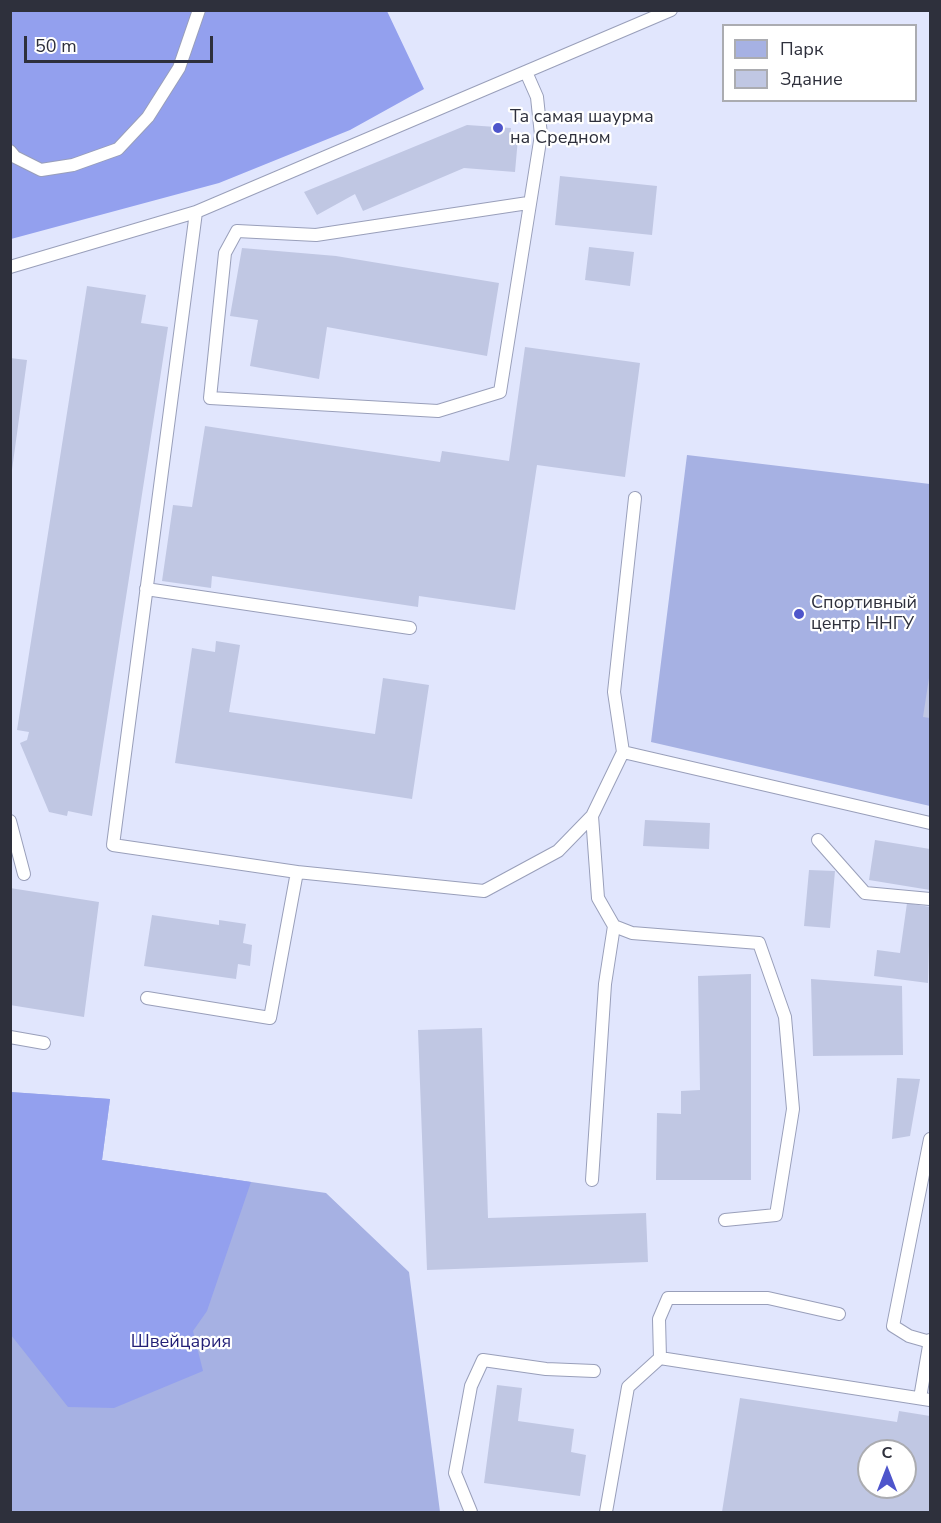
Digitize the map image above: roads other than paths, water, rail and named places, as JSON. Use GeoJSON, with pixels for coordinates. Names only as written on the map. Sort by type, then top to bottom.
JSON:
{"type":"FeatureCollection","features":[{"type":"Feature","properties":{"kind":"lane"},"geometry":{"type":"LineString","coordinates":[[10,151],[15,157],[41,170],[73,165],[118,149],[148,117],[179,68],[199,10]]}},
{"type":"Feature","properties":{"kind":"lane"},"geometry":{"type":"LineString","coordinates":[[10,267],[196,212],[671,10]]}},
{"type":"Feature","properties":{"kind":"lane"},"geometry":{"type":"LineString","coordinates":[[526,72],[537,97],[541,135],[528,203],[500,392],[438,411],[210,398],[225,253],[237,231],[316,235],[528,203]]}},
{"type":"Feature","properties":{"kind":"lane"},"geometry":{"type":"LineString","coordinates":[[196,212],[112,845],[297,872],[484,891],[558,851],[592,816],[623,752],[614,692],[635,498]]}},
{"type":"Feature","properties":{"kind":"lane"},"geometry":{"type":"LineString","coordinates":[[146,589],[410,628]]}},
{"type":"Feature","properties":{"kind":"lane"},"geometry":{"type":"LineString","coordinates":[[623,752],[930,823]]}},
{"type":"Feature","properties":{"kind":"lane"},"geometry":{"type":"LineString","coordinates":[[592,816],[598,898],[614,926],[605,984],[592,1180]]}},
{"type":"Feature","properties":{"kind":"lane"},"geometry":{"type":"LineString","coordinates":[[10,821],[24,874]]}},
{"type":"Feature","properties":{"kind":"lane"},"geometry":{"type":"LineString","coordinates":[[818,840],[865,893],[930,899]]}},
{"type":"Feature","properties":{"kind":"lane"},"geometry":{"type":"LineString","coordinates":[[147,998],[270,1018],[297,872]]}},
{"type":"Feature","properties":{"kind":"lane"},"geometry":{"type":"LineString","coordinates":[[614,926],[632,933],[759,943],[784,1017],[793,1109],[776,1215],[725,1220]]}},
{"type":"Feature","properties":{"kind":"lane"},"geometry":{"type":"LineString","coordinates":[[10,1037],[44,1043]]}},
{"type":"Feature","properties":{"kind":"lane"},"geometry":{"type":"LineString","coordinates":[[660,1358],[925,1399],[930,1341],[909,1336],[893,1326],[930,1139]]}},
{"type":"Feature","properties":{"kind":"lane"},"geometry":{"type":"LineString","coordinates":[[660,1358],[658,1319],[668,1298],[768,1298],[839,1314]]}},
{"type":"Feature","properties":{"kind":"lane"},"geometry":{"type":"LineString","coordinates":[[606,1512],[628,1387],[660,1358]]}},
{"type":"Feature","properties":{"kind":"lane"},"geometry":{"type":"LineString","coordinates":[[471,1512],[455,1473],[471,1386],[483,1360],[546,1369],[594,1371]]}},
{"type":"Feature","properties":{"kind":"place","name":"Та самая шаурма на Средном"},"geometry":{"type":"Point","coordinates":[498,128]}},
{"type":"Feature","properties":{"kind":"place","name":"Спортивный центр ННГУ"},"geometry":{"type":"Point","coordinates":[799,614]}},
{"type":"Feature","properties":{"kind":"park label","name":"Швейцария"},"geometry":{"type":"Point","coordinates":[181,1343]}}]}
